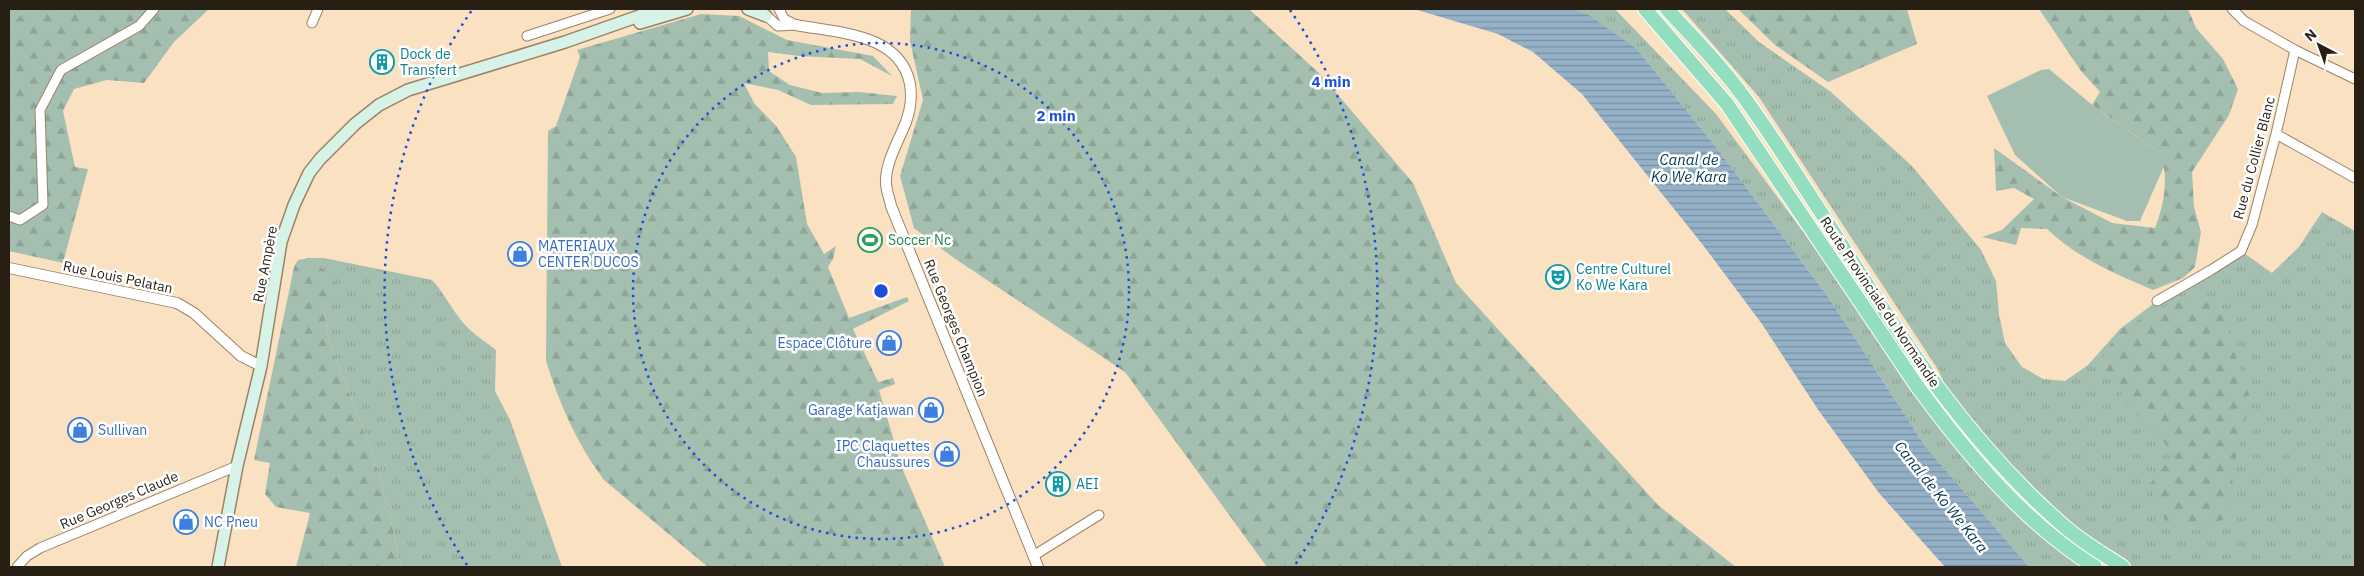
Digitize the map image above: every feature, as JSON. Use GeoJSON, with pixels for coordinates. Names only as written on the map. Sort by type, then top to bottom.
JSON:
{"type":"FeatureCollection","features":[{"type":"Feature","properties":{"kind":"highway","name":"Route Provinciale du Normandie"},"geometry":{"type":"LineString","coordinates":[[1645,9],[1727,104],[1917,386],[1944,422],[1995,482],[2024,511],[2096,567]]}},
{"type":"Feature","properties":{"kind":"highway","name":"Route Provinciale du Normandie"},"geometry":{"type":"LineString","coordinates":[[1667,9],[1745,99],[1955,412],[2007,472],[2037,502],[2066,528],[2123,567]]}},
{"type":"Feature","properties":{"kind":"main road","name":"Rue Ampère"},"geometry":{"type":"LineString","coordinates":[[218,567],[237,466],[261,366],[281,242],[294,206],[310,173],[333,143],[379,105],[408,90],[597,32],[659,9]]}},
{"type":"Feature","properties":{"kind":"main road","name":"Rue Ampère"},"geometry":{"type":"LineString","coordinates":[[597,32],[619,30],[687,9]]}},
{"type":"Feature","properties":{"kind":"main road"},"geometry":{"type":"LineString","coordinates":[[748,9],[762,13]]}},
{"type":"Feature","properties":{"kind":"street"},"geometry":{"type":"LineString","coordinates":[[9,216],[20,220],[43,205],[40,110],[61,70],[139,26],[154,9]]}},
{"type":"Feature","properties":{"kind":"street"},"geometry":{"type":"LineString","coordinates":[[312,23],[318,9]]}},
{"type":"Feature","properties":{"kind":"street"},"geometry":{"type":"LineString","coordinates":[[527,36],[610,9]]}},
{"type":"Feature","properties":{"kind":"street"},"geometry":{"type":"LineString","coordinates":[[779,9],[784,19],[796,25]]}},
{"type":"Feature","properties":{"kind":"street"},"geometry":{"type":"LineString","coordinates":[[2232,9],[2244,21],[2295,50],[2355,79]]}},
{"type":"Feature","properties":{"kind":"street","name":"Rue Georges Champion"},"geometry":{"type":"LineString","coordinates":[[762,13],[778,26],[796,25],[865,39],[884,45],[899,58],[908,75],[912,99],[910,110],[889,166],[886,183],[891,206],[1038,567]]}},
{"type":"Feature","properties":{"kind":"street","name":"Rue du Collier Blanc"},"geometry":{"type":"LineString","coordinates":[[2157,301],[2241,251],[2252,226],[2295,50]]}},
{"type":"Feature","properties":{"kind":"street"},"geometry":{"type":"LineString","coordinates":[[2276,134],[2355,178]]}},
{"type":"Feature","properties":{"kind":"street","name":"Rue Louis Pelatan"},"geometry":{"type":"LineString","coordinates":[[9,268],[177,303],[200,317],[241,356],[261,366]]}},
{"type":"Feature","properties":{"kind":"street","name":"Rue Georges Claude"},"geometry":{"type":"LineString","coordinates":[[17,567],[27,556],[40,548],[237,466]]}},
{"type":"Feature","properties":{"kind":"street"},"geometry":{"type":"LineString","coordinates":[[1033,556],[1099,515]]}},
{"type":"Feature","properties":{"kind":"green space"},"geometry":{"type":"Polygon","coordinates":[[[9,9],[25,9],[18,18],[9,21],[9,9]]]}},
{"type":"Feature","properties":{"kind":"green space"},"geometry":{"type":"Polygon","coordinates":[[[25,9],[209,9],[174,42],[144,83],[107,80],[74,89],[63,111],[75,167],[88,169],[63,263],[9,251],[9,21],[18,18],[25,9]]]}},
{"type":"Feature","properties":{"kind":"green space"},"geometry":{"type":"Polygon","coordinates":[[[911,9],[1249,9],[1321,75],[1413,183],[1456,283],[1659,506],[1736,567],[1267,567],[1125,372],[954,258],[914,228],[900,176],[923,100],[910,41],[911,9]]]}},
{"type":"Feature","properties":{"kind":"green space"},"geometry":{"type":"Polygon","coordinates":[[[1569,9],[1615,9],[1716,114],[1969,453],[2095,567],[2029,567],[1925,446],[1831,301],[1716,147],[1637,49],[1569,9]]]}},
{"type":"Feature","properties":{"kind":"green space"},"geometry":{"type":"Polygon","coordinates":[[[1682,9],[1725,9],[1759,42],[1831,92],[1912,166],[1981,250],[1996,281],[1999,314],[2005,343],[2022,367],[2043,379],[2065,381],[2088,365],[2120,329],[2157,301],[2241,251],[2272,273],[2299,247],[2322,212],[2355,231],[2355,567],[2123,567],[2096,550],[1955,412],[1939,371],[1759,97],[1682,9]]]}},
{"type":"Feature","properties":{"kind":"green space"},"geometry":{"type":"Polygon","coordinates":[[[1738,9],[1907,9],[1917,44],[1828,82],[1775,45],[1738,9]]]}},
{"type":"Feature","properties":{"kind":"green space"},"geometry":{"type":"Polygon","coordinates":[[[2039,9],[2188,9],[2196,28],[2223,59],[2238,89],[2229,115],[2192,172],[2194,207],[2201,232],[2195,267],[2183,278],[2153,290],[2084,257],[2047,229],[2021,228],[2016,245],[1982,237],[2002,230],[2034,199],[2014,188],[1996,191],[1994,148],[2062,197],[2112,223],[2155,228],[2161,209],[2165,180],[2159,152],[2092,105],[2100,92],[2081,71],[2039,9]]]}},
{"type":"Feature","properties":{"kind":"green space"},"geometry":{"type":"Polygon","coordinates":[[[701,14],[739,16],[787,40],[873,56],[892,76],[860,59],[799,56],[768,52],[769,71],[790,85],[822,93],[859,92],[897,96],[893,104],[811,105],[778,90],[744,83],[754,103],[777,127],[796,157],[807,224],[824,254],[836,246],[833,259],[828,267],[849,318],[907,297],[909,301],[853,329],[878,382],[893,378],[895,384],[879,390],[902,468],[945,567],[708,567],[604,480],[586,453],[563,408],[546,361],[548,131],[556,126],[580,57],[577,50],[701,14]]]}},
{"type":"Feature","properties":{"kind":"green space"},"geometry":{"type":"Polygon","coordinates":[[[2049,69],[2096,108],[2159,152],[2165,164],[2140,221],[2127,221],[2062,197],[2015,155],[1987,96],[2041,70],[2049,69]]]}},
{"type":"Feature","properties":{"kind":"green space"},"geometry":{"type":"Polygon","coordinates":[[[309,258],[324,258],[432,280],[464,324],[496,350],[495,391],[510,420],[562,567],[401,567],[388,506],[372,452],[329,341],[324,310],[327,272],[309,258]]]}},
{"type":"Feature","properties":{"kind":"green space"},"geometry":{"type":"Polygon","coordinates":[[[309,258],[327,272],[339,289],[324,310],[329,341],[372,452],[388,506],[401,567],[296,567],[310,513],[276,507],[265,494],[270,463],[254,460],[294,267],[298,260],[309,258]]]}},
{"type":"Feature","properties":{"kind":"green space"},"geometry":{"type":"Polygon","coordinates":[[[2204,298],[2225,317],[2237,361],[2251,400],[2234,465],[2229,517],[2195,531],[2165,520],[2149,485],[2174,454],[2149,425],[2125,405],[2120,389],[2105,372],[2102,359],[2120,329],[2171,304],[2204,298]]]}},
{"type":"Feature","properties":{"kind":"water","name":"Canal de Ko We Kara"},"geometry":{"type":"Polygon","coordinates":[[[1414,9],[1569,9],[1587,14],[1637,49],[1716,147],[1831,301],[1925,446],[2029,567],[1945,567],[1879,493],[1819,411],[1762,324],[1703,245],[1582,94],[1533,52],[1498,34],[1414,9]]]}},
{"type":"Feature","properties":{"kind":"place","name":"Dock de Transfert"},"geometry":{"type":"Point","coordinates":[382,62]}},
{"type":"Feature","properties":{"kind":"place","name":"Soccer Nc"},"geometry":{"type":"Point","coordinates":[870,240]}},
{"type":"Feature","properties":{"kind":"place","name":"MATERIAUX CENTER DUCOS"},"geometry":{"type":"Point","coordinates":[520,254]}},
{"type":"Feature","properties":{"kind":"place","name":"Centre Culturel Ko We Kara"},"geometry":{"type":"Point","coordinates":[1558,277]}},
{"type":"Feature","properties":{"kind":"place","name":"Espace Clôture"},"geometry":{"type":"Point","coordinates":[889,343]}},
{"type":"Feature","properties":{"kind":"place","name":"Garage Katjawan"},"geometry":{"type":"Point","coordinates":[931,410]}},
{"type":"Feature","properties":{"kind":"place","name":"Sullivan"},"geometry":{"type":"Point","coordinates":[80,430]}},
{"type":"Feature","properties":{"kind":"place","name":"IPC Claquettes Chaussures"},"geometry":{"type":"Point","coordinates":[947,454]}},
{"type":"Feature","properties":{"kind":"place","name":"AEI"},"geometry":{"type":"Point","coordinates":[1058,484]}},
{"type":"Feature","properties":{"kind":"place","name":"NC Pneu"},"geometry":{"type":"Point","coordinates":[186,522]}}]}
